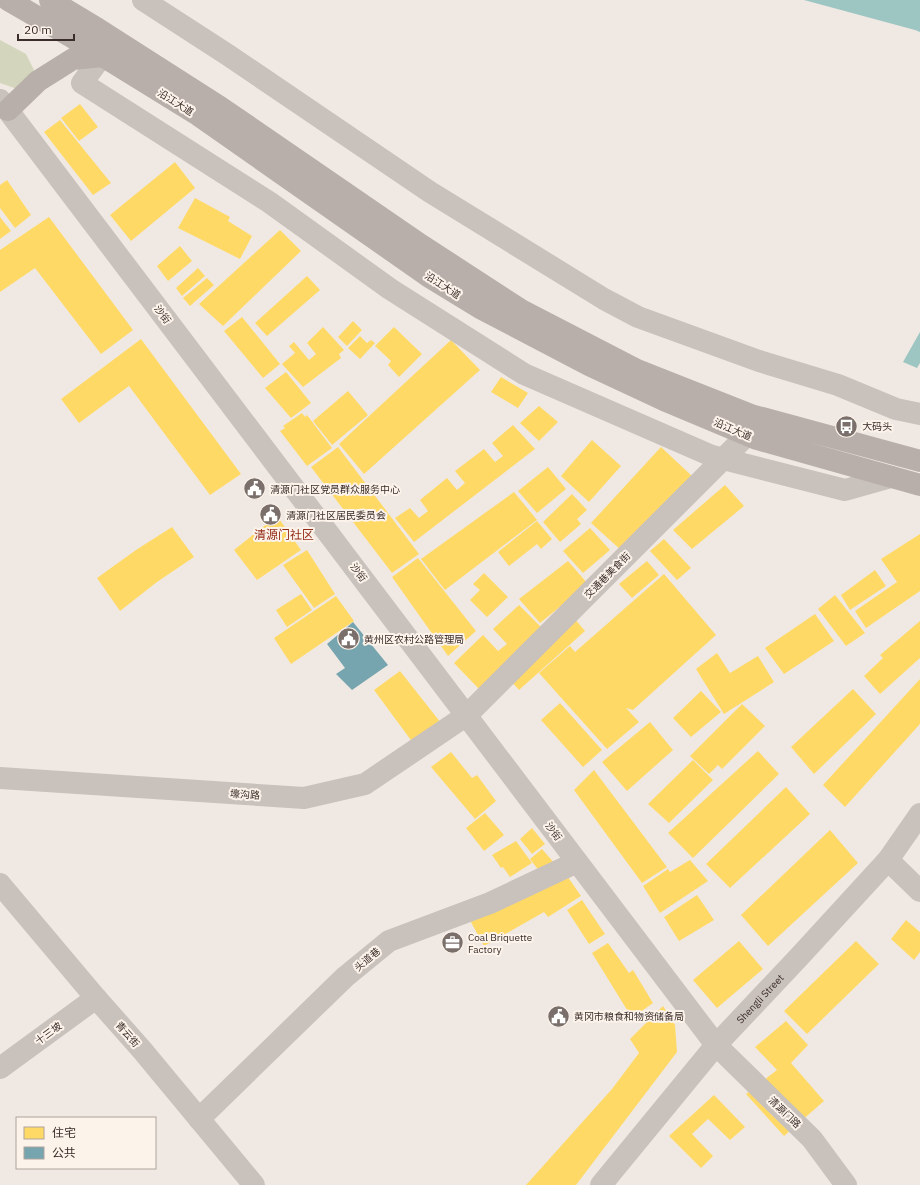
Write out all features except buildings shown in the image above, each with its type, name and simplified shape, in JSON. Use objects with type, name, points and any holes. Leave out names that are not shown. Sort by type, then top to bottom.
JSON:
[{"type":"main road","name":"沿江大道","points":[[8,0],[198,115],[428,276],[482,309],[589,366],[664,400],[757,439],[920,485]]},
{"type":"main road","name":"沿江大道","points":[[50,0],[220,107],[422,245],[521,310],[637,370],[751,415],[920,461]]},
{"type":"main road","points":[[4,105],[73,59],[102,56]]},
{"type":"street","points":[[142,0],[228,55],[430,192],[604,299],[638,317],[759,361],[838,385],[896,409],[920,414]]},
{"type":"street","points":[[102,56],[82,83],[269,202],[390,289],[524,374],[712,456],[845,490],[891,477]]},
{"type":"street","name":"沙街","points":[[4,105],[716,1045]]},
{"type":"street","name":"交通巷美食街","points":[[467,715],[747,435]]},
{"type":"street","name":"壕沟路","points":[[0,778],[304,798],[365,784],[467,715]]},
{"type":"street","name":"Shengli Street","points":[[601,1185],[716,1045],[888,860],[920,814]]},
{"type":"street","points":[[888,860],[920,891]]},
{"type":"street","name":"头道巷","points":[[199,1119],[345,977],[389,941],[490,903],[577,862]]},
{"type":"street","name":"青云街","points":[[0,884],[142,1050],[254,1185]]},
{"type":"street","name":"十三坡","points":[[0,1068],[96,998]]},
{"type":"street","name":"清源门路","points":[[716,1045],[812,1139],[846,1185]]},
{"type":"green space","points":[[0,40],[26,54],[34,70],[20,90],[0,83]]},
{"type":"water","points":[[804,0],[920,0],[920,32],[915,30]]},
{"type":"water","points":[[920,332],[920,363],[917,368],[903,362]]},
{"type":"place","name":"大码头","points":[[846,426]]},
{"type":"place","name":"清源门社区党员群众服务中心","points":[[255,489]]},
{"type":"place","name":"清源门社区居民委员会","points":[[270,515]]},
{"type":"place","name":"黄州区农村公路管理局","points":[[348,639]]},
{"type":"place","name":"Coal Briquette Factory","points":[[453,943]]},
{"type":"place","name":"黄冈市粮食和物资储备局","points":[[558,1016]]},
{"type":"district","name":"清源门社区","points":[[284,535]]}]
